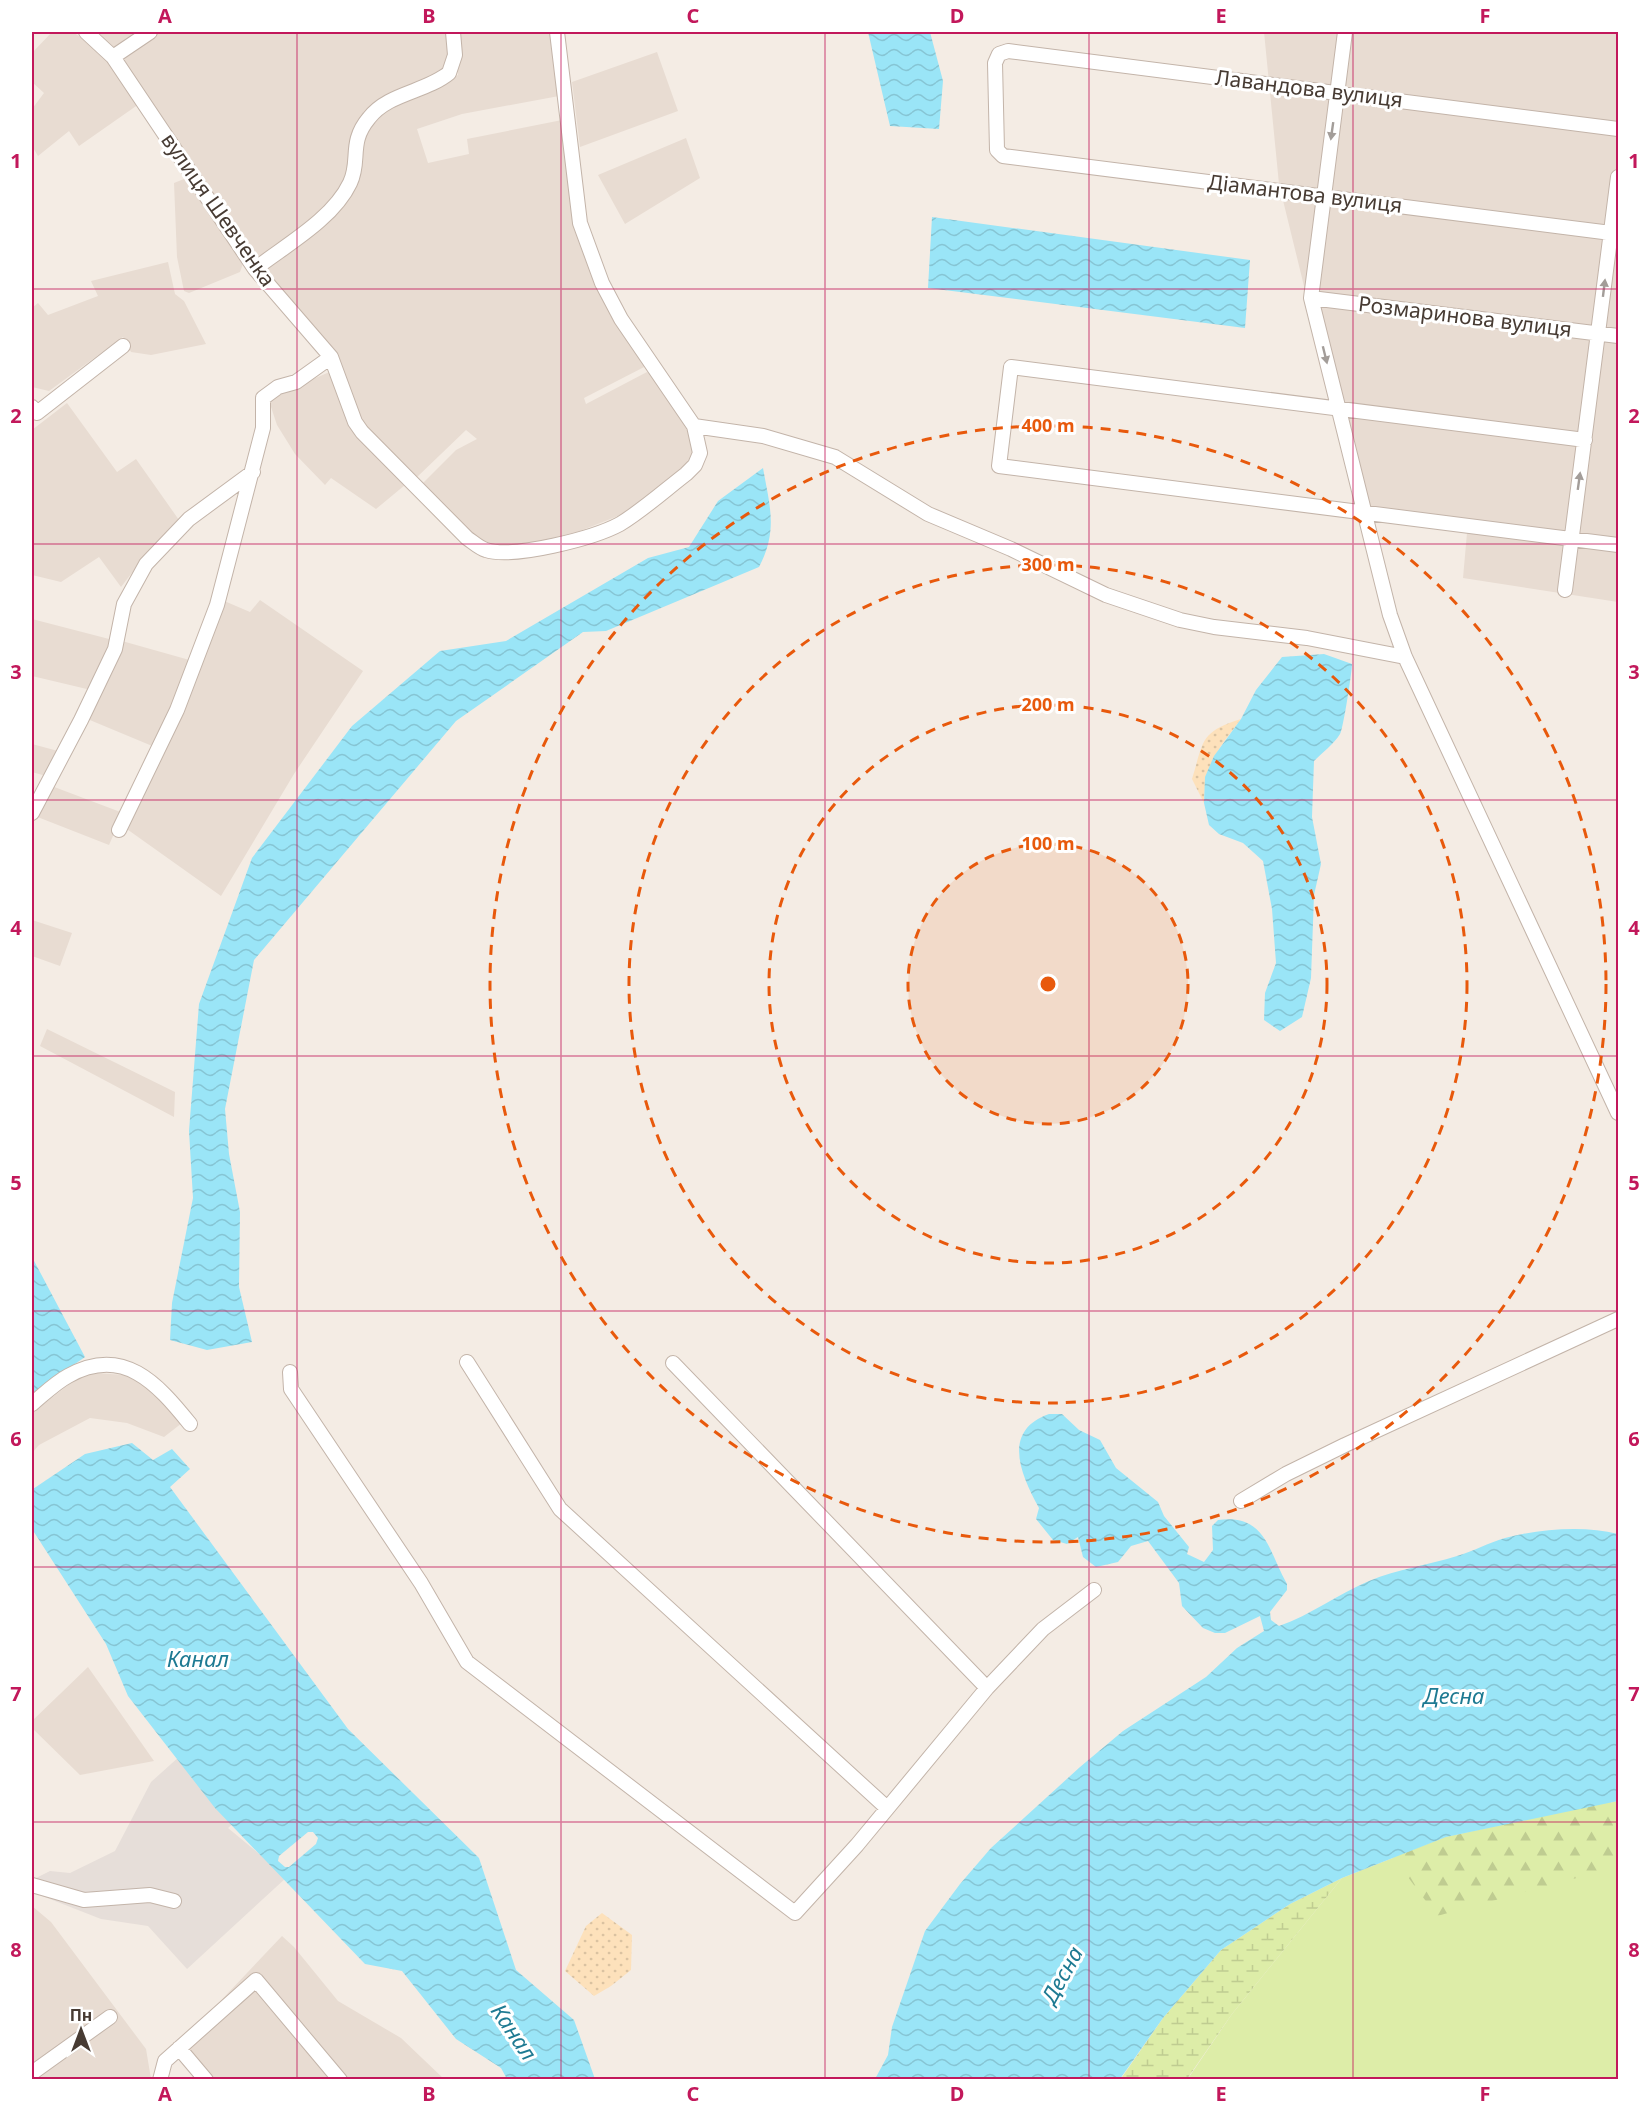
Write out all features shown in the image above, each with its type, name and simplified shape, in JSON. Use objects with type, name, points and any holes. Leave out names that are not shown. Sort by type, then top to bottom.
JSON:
[{"type":"street","name":"вулиця Шевченка","points":[[86,32],[113,57],[255,269],[331,357],[355,422],[362,432],[467,538],[485,550],[522,552],[598,533],[619,524],[695,465],[700,453],[694,426]]},
{"type":"street","points":[[113,57],[150,32]]},
{"type":"street","points":[[255,269],[321,218],[338,200],[352,177],[354,148],[370,116],[384,105],[449,73],[455,55],[453,32]]},
{"type":"street","points":[[557,32],[580,223],[602,283],[621,319],[694,426],[763,436],[835,456],[928,514],[1011,549],[1106,595],[1171,617],[1214,627],[1307,638],[1405,657]]},
{"type":"street","points":[[1345,32],[1311,298],[1390,615],[1405,657],[1618,1113]]},
{"type":"street","name":"Лавандова вулиця","points":[[999,154],[997,150],[995,63],[999,54],[1008,51],[1618,129]]},
{"type":"street","name":"Діамантова вулиця","points":[[999,154],[1611,233]]},
{"type":"street","points":[[1565,590],[1618,177]]},
{"type":"street","name":"Розмаринова вулиця","points":[[1311,298],[1618,336]]},
{"type":"street","points":[[33,412],[123,346]]},
{"type":"street","points":[[119,830],[177,710],[213,615],[253,472],[263,428],[263,398],[278,387],[296,382],[331,357]]},
{"type":"street","points":[[1585,440],[1011,367],[999,466],[1618,545]]},
{"type":"street","points":[[32,813],[115,649],[124,604],[140,573],[162,544],[189,519],[253,472]]},
{"type":"street","points":[[1241,1501],[1286,1474],[1335,1450],[1618,1318]]},
{"type":"street","points":[[467,1362],[560,1509],[887,1808]]},
{"type":"street","points":[[673,1363],[987,1688]]},
{"type":"street","points":[[32,1404],[69,1376],[105,1364],[126,1366],[150,1380],[190,1424]]},
{"type":"street","points":[[290,1372],[291,1389],[421,1583],[467,1662],[795,1913],[887,1808],[987,1688],[1043,1629],[1094,1590]]},
{"type":"street","points":[[32,1885],[84,1900],[150,1895],[174,1901]]},
{"type":"street","points":[[160,2079],[165,2061],[256,1980],[340,2079]]},
{"type":"street","points":[[32,2073],[110,2017]]},
{"type":"street","points":[[179,2048],[206,2079]]},
{"type":"shaded area","points":[[52,32],[73,32],[98,49],[139,104],[79,146],[69,131],[38,156],[32,146],[32,109],[44,93],[32,82],[32,53]]},
{"type":"shaded area","points":[[95,32],[142,32],[116,50]]},
{"type":"shaded area","points":[[158,32],[450,32],[452,39],[444,72],[376,104],[347,182],[333,200],[257,262],[121,58]]},
{"type":"shaded area","points":[[455,32],[553,32],[559,96],[462,114],[417,129],[428,163],[469,154],[467,139],[562,120],[575,215],[648,365],[584,398],[586,404],[647,372],[653,375],[690,428],[693,448],[692,461],[628,512],[580,531],[518,547],[486,544],[465,532],[420,486],[456,450],[477,439],[466,430],[415,479],[365,430],[350,393],[261,267],[331,213],[372,118],[393,105],[458,75]]},
{"type":"shaded area","points":[[1264,32],[1618,32],[1618,602],[1463,578],[1467,533],[1361,519],[1279,184]]},
{"type":"shaded area","points":[[657,52],[678,111],[580,147],[572,82]]},
{"type":"shaded area","points":[[686,138],[700,178],[625,224],[598,175]]},
{"type":"shaded area","points":[[184,179],[244,261],[240,272],[189,293],[184,291],[177,257],[174,183]]},
{"type":"shaded area","points":[[168,262],[175,294],[184,301],[206,344],[151,355],[131,352],[123,337],[49,391],[32,387],[32,308],[38,303],[48,315],[98,296],[91,281]]},
{"type":"shaded area","points":[[332,371],[353,428],[405,485],[376,509],[331,478],[325,485],[295,454],[277,425],[268,398]]},
{"type":"shaded area","points":[[67,403],[117,472],[136,459],[179,520],[151,548],[121,587],[99,557],[61,582],[32,575],[32,430]]},
{"type":"shaded area","points":[[222,600],[250,612],[260,600],[363,671],[294,774],[221,896],[124,827]]},
{"type":"shaded area","points":[[32,619],[113,640],[91,690],[32,676]]},
{"type":"shaded area","points":[[122,641],[193,661],[157,748],[85,718]]},
{"type":"shaded area","points":[[32,744],[58,751],[46,776],[32,772]]},
{"type":"shaded area","points":[[49,785],[123,813],[109,845],[35,816]]},
{"type":"shaded area","points":[[32,920],[72,933],[60,966],[32,956]]},
{"type":"shaded area","points":[[47,1029],[175,1092],[174,1117],[40,1046]]},
{"type":"shaded area","points":[[96,1373],[125,1375],[146,1385],[182,1423],[164,1437],[127,1423],[90,1418],[39,1445],[32,1453],[32,1413],[76,1379]]},
{"type":"shaded area","points":[[88,1667],[154,1761],[80,1775],[32,1728],[32,1721]]},
{"type":"shaded area","points":[[219,1721],[278,1786],[228,1828],[287,1877],[187,1969],[148,1926],[101,1919],[32,1892],[34,1879],[50,1871],[70,1873],[115,1851],[151,1782]]},
{"type":"shaded area","points":[[32,1906],[51,1922],[146,2049],[151,2079],[32,2079]]},
{"type":"shaded area","points":[[282,1936],[294,1947],[338,2001],[401,2038],[444,2079],[202,2079],[175,2049]]},
{"type":"green space","points":[[1611,1801],[1617,1867],[1437,1916],[1393,1857],[1446,1837]]},
{"type":"green space","points":[[1618,1801],[1618,2079],[1187,2080],[1232,2014],[1342,1878],[1446,1837]]},
{"type":"green space","points":[[1342,1878],[1232,2014],[1187,2079],[1120,2080],[1163,2018],[1221,1950],[1290,1904]]},
{"type":"sand","points":[[1241,719],[1214,757],[1207,777],[1204,803],[1192,779],[1202,746],[1211,733],[1218,728]]},
{"type":"sand","points":[[602,1913],[632,1935],[631,1970],[594,1996],[565,1971],[586,1926]]},
{"type":"water","points":[[868,32],[930,32],[943,81],[939,129],[890,126]]},
{"type":"water","points":[[932,217],[1250,260],[1245,328],[928,288]]},
{"type":"water","points":[[763,468],[771,519],[769,542],[759,567],[606,631],[583,632],[456,721],[254,960],[225,1109],[229,1154],[240,1212],[239,1287],[252,1342],[207,1350],[170,1340],[172,1303],[193,1198],[189,1131],[199,1004],[252,858],[352,726],[440,651],[506,641],[648,558],[689,547],[718,501]]},
{"type":"water","points":[[1324,654],[1352,664],[1352,669],[1340,734],[1314,761],[1312,817],[1321,864],[1314,895],[1311,978],[1302,1017],[1280,1031],[1264,1020],[1265,993],[1276,963],[1272,909],[1263,861],[1243,843],[1219,834],[1209,825],[1204,803],[1205,777],[1214,756],[1241,719],[1256,690],[1282,657]]},
{"type":"water","points":[[32,1257],[85,1357],[32,1394]]},
{"type":"water","name":"Десна","points":[[1049,1414],[1062,1414],[1079,1430],[1100,1440],[1116,1468],[1158,1502],[1164,1516],[1189,1547],[1187,1554],[1204,1562],[1213,1550],[1212,1526],[1218,1520],[1247,1523],[1257,1529],[1270,1549],[1287,1584],[1287,1590],[1270,1612],[1271,1620],[1279,1626],[1369,1581],[1457,1556],[1505,1538],[1562,1529],[1605,1531],[1618,1534],[1618,1801],[1446,1837],[1342,1878],[1290,1904],[1221,1950],[1163,2018],[1120,2079],[875,2079],[888,2055],[892,2027],[925,1931],[960,1884],[991,1848],[1123,1731],[1206,1677],[1237,1648],[1264,1631],[1260,1616],[1225,1633],[1215,1633],[1203,1628],[1182,1606],[1179,1583],[1148,1541],[1131,1546],[1118,1562],[1096,1567],[1083,1557],[1078,1537],[1067,1544],[1053,1540],[1036,1519],[1039,1508],[1026,1482],[1019,1455],[1020,1443],[1025,1431],[1034,1422]]},
{"type":"water","name":"Канал","points":[[132,1443],[153,1460],[172,1449],[190,1469],[170,1487],[348,1729],[479,1858],[516,1970],[574,2020],[595,2079],[507,2079],[501,2068],[456,2039],[402,1971],[365,1964],[215,1808],[128,1696],[106,1644],[32,1529],[32,1494],[33,1489],[85,1454]]},
{"type":"pier","points":[[308,1832],[313,1832],[318,1838],[316,1844],[289,1867],[285,1867],[278,1861],[279,1856]]}]
